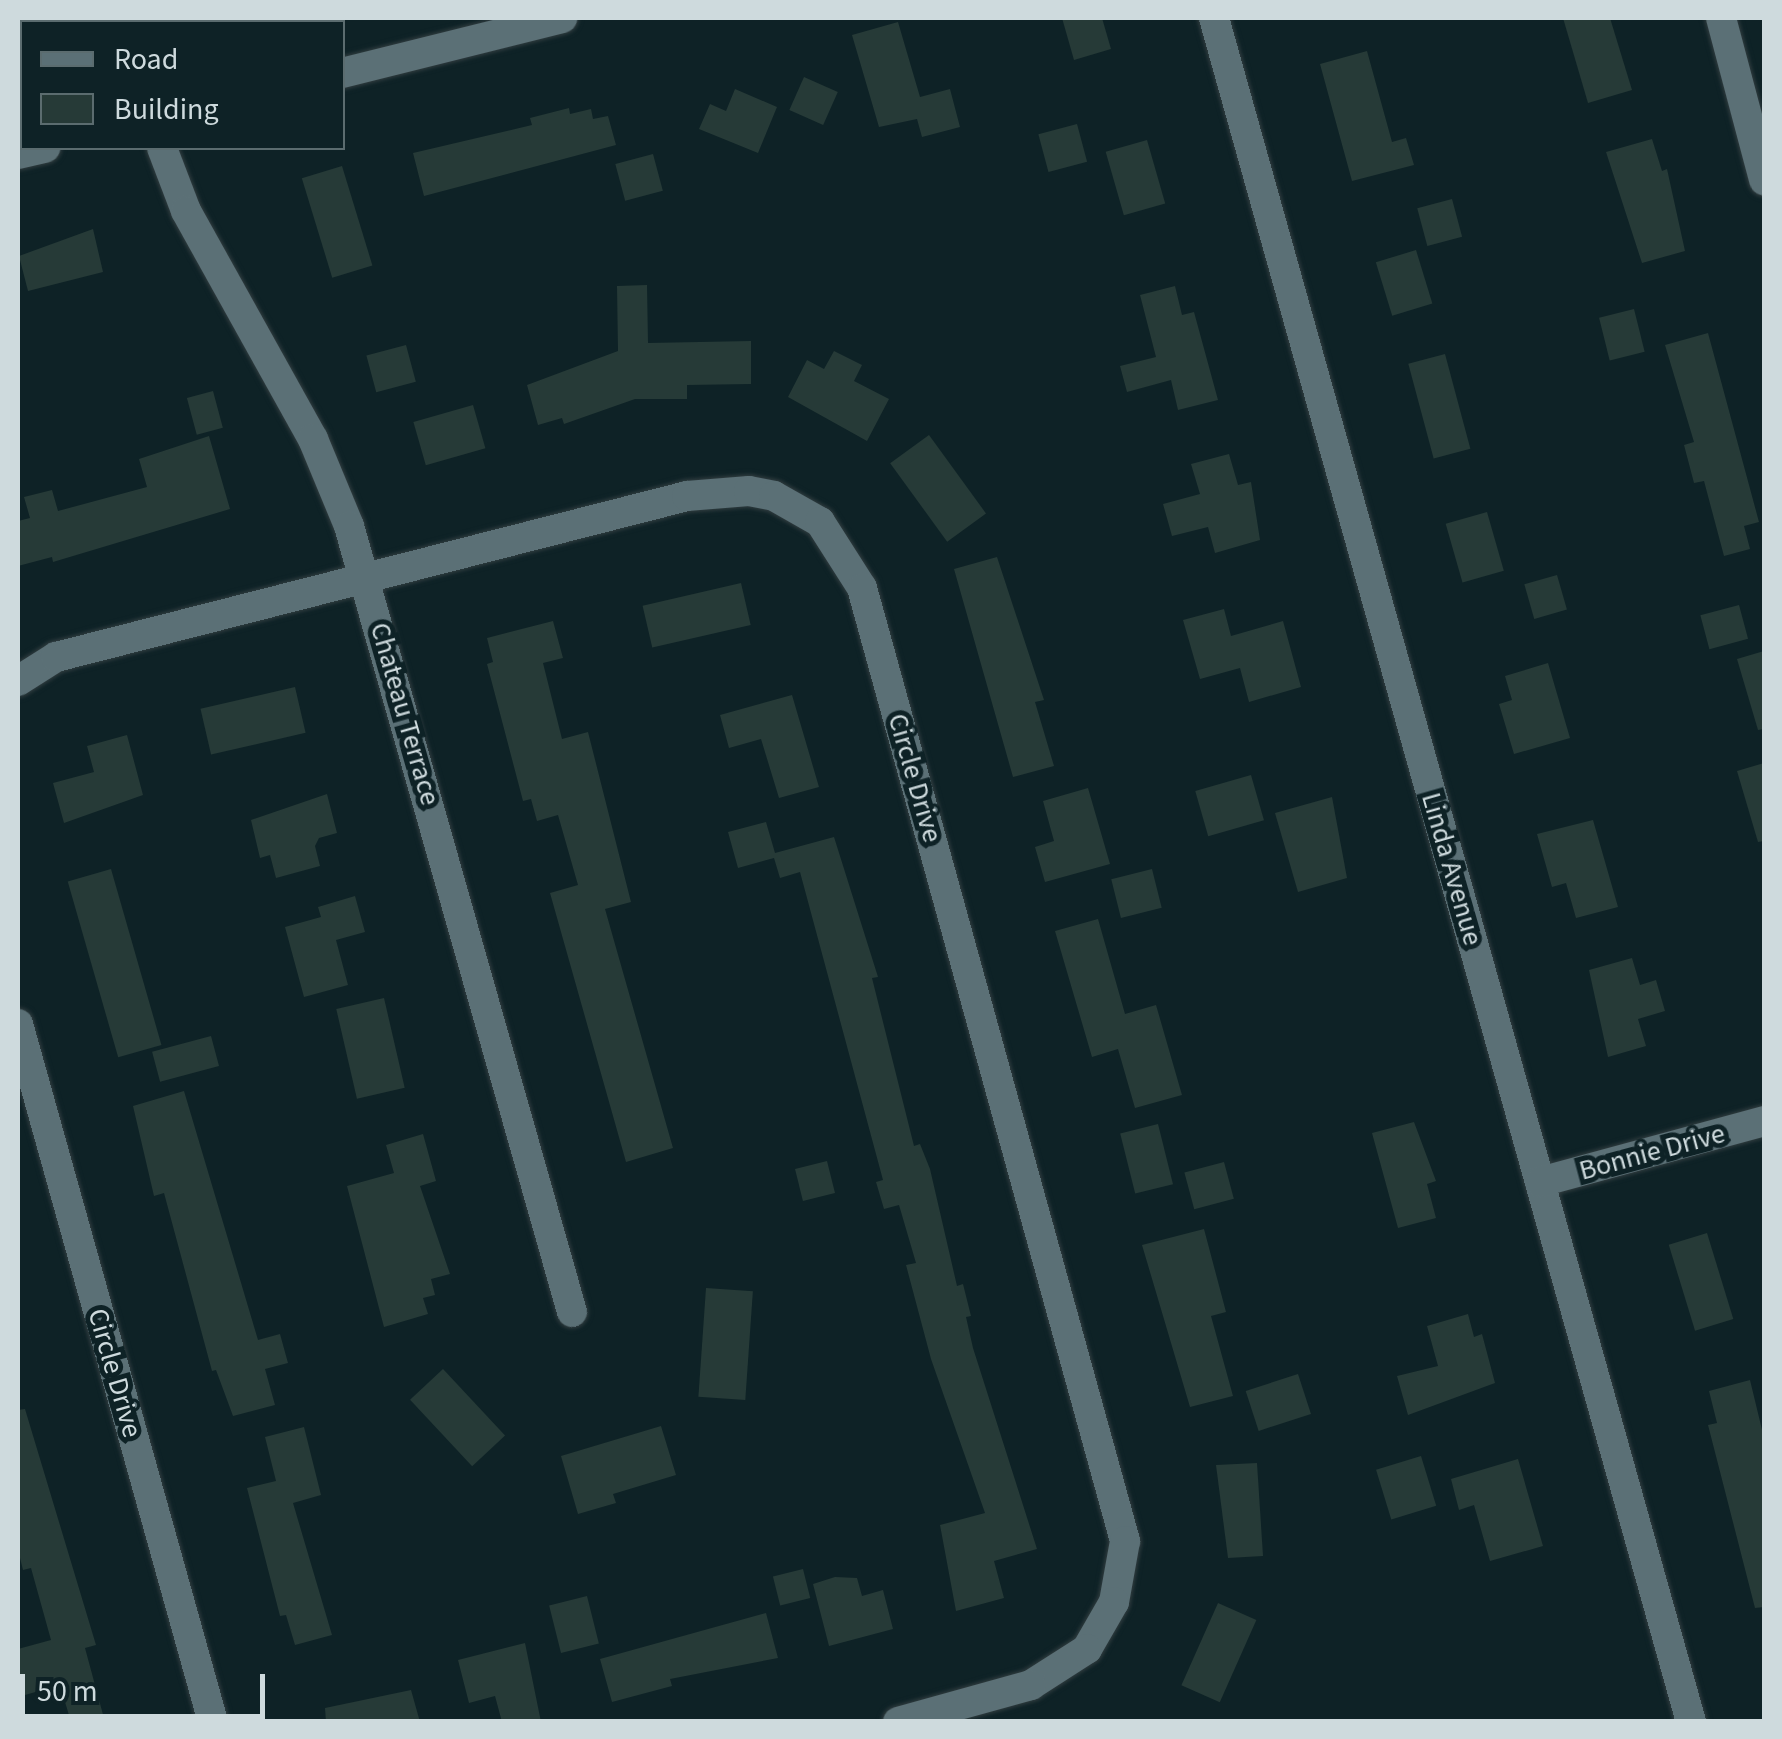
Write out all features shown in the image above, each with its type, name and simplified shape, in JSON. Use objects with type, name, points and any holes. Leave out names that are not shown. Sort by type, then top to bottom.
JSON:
[{"type":"street","points":[[345,72],[562,18]]},
{"type":"street","name":"Linda Avenue","points":[[1214,18],[1691,1722]]},
{"type":"street","points":[[1721,18],[1764,180]]},
{"type":"street","name":"Chateau Terrace","points":[[163,150],[186,211],[319,452],[366,575],[572,1312]]},
{"type":"street","name":"Circle Drive","points":[[18,681],[56,657],[687,496],[750,490],[774,496],[820,522],[862,588],[1125,1540],[1114,1602],[1087,1649],[1031,1685],[898,1722]]},
{"type":"street","name":"Circle Drive","points":[[18,1024],[213,1722]]},
{"type":"street","name":"Bonnie Drive","points":[[1540,1182],[1764,1121]]},
{"type":"building","points":[[1062,18],[1102,18],[1111,49],[1074,60]]},
{"type":"building","points":[[1563,18],[1610,18],[1632,90],[1588,103]]},
{"type":"building","points":[[898,22],[920,97],[950,89],[960,127],[922,137],[917,119],[879,127],[852,35]]},
{"type":"building","points":[[1367,51],[1392,142],[1406,138],[1414,165],[1352,181],[1320,64]]},
{"type":"building","points":[[804,77],[838,92],[823,125],[789,110]]},
{"type":"building","points":[[735,89],[777,107],[758,153],[699,129],[710,104],[726,111]]},
{"type":"building","points":[[569,108],[570,114],[591,109],[593,119],[608,116],[616,145],[424,196],[413,153],[532,125],[530,118]]},
{"type":"building","points":[[1077,124],[1087,162],[1048,172],[1038,134]]},
{"type":"building","points":[[1652,139],[1662,171],[1667,169],[1685,251],[1642,263],[1606,152]]},
{"type":"building","points":[[1147,140],[1165,203],[1124,215],[1106,152]]},
{"type":"building","points":[[653,154],[663,191],[625,201],[615,164]]},
{"type":"building","points":[[342,166],[372,265],[332,278],[302,178]]},
{"type":"building","points":[[1452,199],[1462,237],[1427,246],[1417,208]]},
{"type":"building","points":[[93,229],[103,272],[28,291],[19,256]]},
{"type":"building","points":[[1416,250],[1432,304],[1392,316],[1376,262]]},
{"type":"building","points":[[647,285],[648,343],[751,341],[751,384],[687,385],[687,399],[635,399],[564,424],[562,418],[538,425],[527,385],[618,351],[617,286]]},
{"type":"building","points":[[1175,286],[1182,315],[1194,312],[1218,400],[1178,410],[1171,380],[1127,392],[1120,366],[1156,357],[1140,295]]},
{"type":"building","points":[[1634,309],[1645,352],[1610,360],[1599,318]]},
{"type":"building","points":[[1708,333],[1759,522],[1744,526],[1750,549],[1724,556],[1704,481],[1694,483],[1684,445],[1694,442],[1665,345]]},
{"type":"building","points":[[406,345],[416,382],[376,392],[366,356]]},
{"type":"building","points":[[834,351],[862,365],[854,381],[889,399],[867,441],[788,397],[807,360],[824,369]]},
{"type":"building","points":[[1445,354],[1470,449],[1434,458],[1408,364]]},
{"type":"building","points":[[213,391],[223,428],[197,435],[187,398]]},
{"type":"building","points":[[473,405],[485,448],[426,465],[413,422]]},
{"type":"building","points":[[929,435],[986,513],[947,542],[890,463]]},
{"type":"building","points":[[209,436],[230,509],[53,562],[52,557],[18,566],[18,521],[30,518],[24,497],[52,490],[58,511],[147,487],[139,459]]},
{"type":"building","points":[[1229,454],[1238,485],[1251,482],[1260,540],[1215,553],[1208,527],[1172,536],[1163,504],[1200,494],[1191,464]]},
{"type":"building","points":[[1487,512],[1504,571],[1462,582],[1446,524]]},
{"type":"building","points":[[997,557],[1044,700],[1035,702],[1054,766],[1013,777],[954,569]]},
{"type":"building","points":[[1557,575],[1567,610],[1534,619],[1524,584]]},
{"type":"building","points":[[741,583],[751,625],[652,648],[643,606]]},
{"type":"building","points":[[1739,605],[1748,639],[1709,649],[1700,615]]},
{"type":"building","points":[[1224,609],[1231,636],[1283,621],[1301,687],[1249,702],[1240,668],[1200,679],[1183,620]]},
{"type":"building","points":[[553,621],[563,658],[543,663],[562,739],[588,732],[631,902],[605,909],[673,1148],[626,1162],[550,893],[578,885],[558,815],[537,821],[531,799],[523,801],[487,664],[493,662],[487,638]]},
{"type":"building","points":[[1764,651],[1764,729],[1758,730],[1737,659]]},
{"type":"building","points":[[1548,663],[1570,738],[1514,754],[1499,704],[1512,700],[1505,676]]},
{"type":"building","points":[[295,687],[306,733],[211,755],[200,709]]},
{"type":"building","points":[[792,695],[819,787],[779,798],[761,739],[729,748],[720,715]]},
{"type":"building","points":[[127,735],[143,795],[64,823],[53,783],[94,772],[87,746]]},
{"type":"building","points":[[1764,763],[1764,841],[1758,842],[1737,771]]},
{"type":"building","points":[[1251,775],[1264,820],[1208,836],[1195,791]]},
{"type":"building","points":[[1088,788],[1110,864],[1045,882],[1035,847],[1054,841],[1043,801]]},
{"type":"building","points":[[327,794],[337,833],[319,838],[315,846],[320,866],[276,878],[270,855],[260,858],[251,820]]},
{"type":"building","points":[[1332,797],[1347,878],[1298,892],[1275,813]]},
{"type":"building","points":[[1593,820],[1618,907],[1576,918],[1566,883],[1552,887],[1537,834]]},
{"type":"building","points":[[766,822],[775,853],[834,837],[878,977],[872,978],[914,1146],[920,1144],[930,1169],[957,1286],[963,1284],[971,1316],[966,1317],[973,1348],[1037,1549],[994,1561],[1004,1598],[956,1611],[940,1525],[985,1513],[931,1359],[906,1265],[916,1263],[899,1205],[884,1209],[876,1182],[883,1180],[800,872],[780,878],[774,858],[738,868],[728,832]]},
{"type":"building","points":[[111,869],[161,1045],[118,1057],[68,881]]},
{"type":"building","points":[[1152,869],[1162,908],[1121,918],[1111,879]]},
{"type":"building","points":[[355,896],[365,932],[336,940],[348,985],[304,997],[285,927],[321,917],[318,907]]},
{"type":"building","points":[[1098,919],[1125,1014],[1156,1005],[1182,1095],[1135,1108],[1118,1049],[1092,1057],[1055,931]]},
{"type":"building","points":[[1632,958],[1640,985],[1656,980],[1665,1011],[1638,1019],[1646,1046],[1608,1057],[1589,970]]},
{"type":"building","points":[[384,998],[405,1088],[357,1099],[336,1009]]},
{"type":"building","points":[[211,1036],[219,1066],[160,1082],[152,1052]]},
{"type":"building","points":[[184,1091],[258,1340],[280,1334],[288,1363],[265,1369],[275,1405],[233,1416],[216,1370],[212,1371],[164,1193],[154,1196],[133,1106]]},
{"type":"building","points":[[1414,1122],[1436,1181],[1427,1184],[1436,1218],[1398,1228],[1372,1133]]},
{"type":"building","points":[[1158,1124],[1173,1184],[1135,1194],[1120,1133]]},
{"type":"building","points":[[423,1134],[436,1181],[420,1186],[450,1274],[431,1279],[435,1295],[423,1298],[428,1314],[384,1327],[347,1186],[394,1173],[386,1145]]},
{"type":"building","points":[[827,1161],[835,1193],[803,1201],[795,1169]]},
{"type":"building","points":[[1224,1162],[1234,1199],[1194,1209],[1184,1173]]},
{"type":"building","points":[[1204,1229],[1226,1312],[1211,1316],[1233,1396],[1190,1407],[1142,1245]]},
{"type":"building","points":[[1707,1233],[1733,1319],[1695,1331],[1669,1245]]},
{"type":"building","points":[[706,1288],[753,1291],[745,1400],[698,1397]]},
{"type":"building","points":[[1468,1314],[1474,1337],[1482,1334],[1495,1383],[1408,1415],[1397,1376],[1438,1366],[1427,1326]]},
{"type":"building","points":[[443,1369],[505,1436],[472,1466],[410,1400]]},
{"type":"building","points":[[1298,1374],[1311,1414],[1259,1431],[1246,1391]]},
{"type":"building","points":[[1750,1380],[1764,1438],[1764,1607],[1755,1608],[1708,1425],[1717,1423],[1709,1391]]},
{"type":"building","points":[[25,1409],[96,1645],[85,1648],[105,1722],[71,1722],[60,1685],[18,1697],[18,1649],[51,1640],[31,1568],[23,1570],[18,1550],[18,1410]]},
{"type":"building","points":[[661,1426],[676,1475],[613,1494],[616,1503],[578,1514],[561,1456]]},
{"type":"building","points":[[304,1427],[321,1495],[293,1503],[332,1635],[295,1645],[286,1615],[280,1616],[247,1488],[276,1481],[265,1437]]},
{"type":"building","points":[[1421,1456],[1436,1506],[1391,1519],[1376,1470]]},
{"type":"building","points":[[1518,1459],[1543,1546],[1490,1561],[1474,1505],[1459,1510],[1451,1479]]},
{"type":"building","points":[[1257,1463],[1263,1556],[1228,1558],[1216,1465]]},
{"type":"building","points":[[803,1569],[810,1598],[780,1606],[773,1576]]},
{"type":"building","points":[[835,1577],[857,1578],[862,1596],[883,1590],[893,1629],[829,1646],[813,1584]]},
{"type":"building","points":[[587,1596],[599,1644],[561,1653],[549,1605]]},
{"type":"building","points":[[1218,1603],[1256,1620],[1220,1702],[1181,1685]]},
{"type":"building","points":[[766,1613],[778,1658],[670,1679],[672,1686],[612,1702],[600,1659]]},
{"type":"building","points":[[525,1643],[541,1722],[502,1722],[495,1696],[469,1703],[458,1660]]},
{"type":"building","points":[[411,1690],[420,1722],[326,1722],[325,1708]]}]
